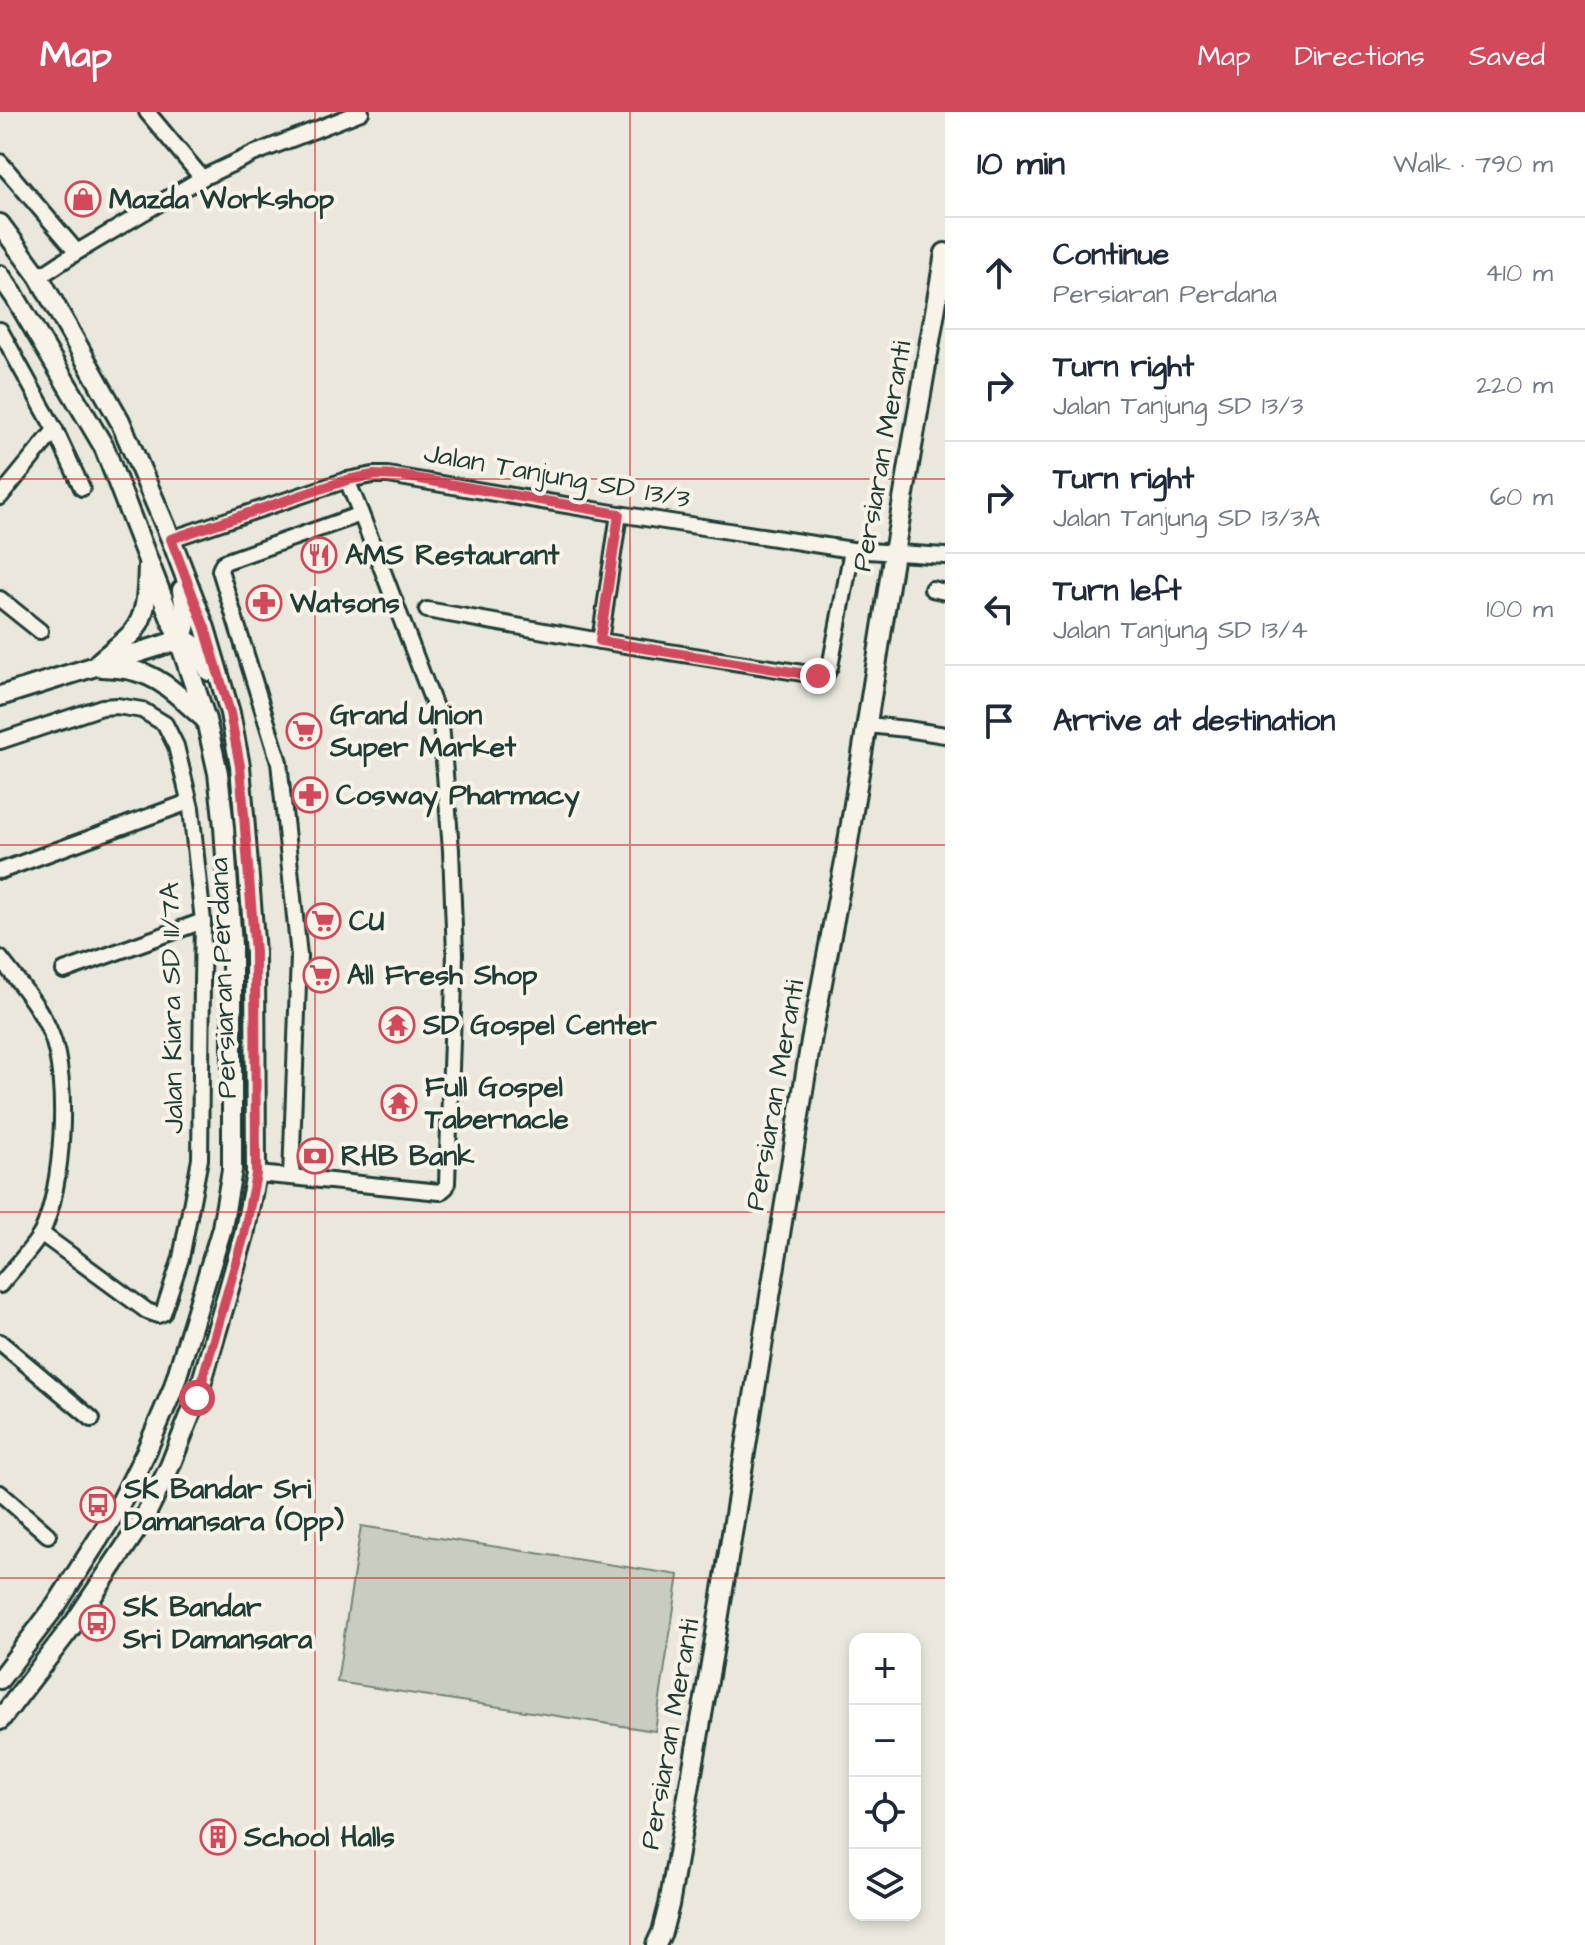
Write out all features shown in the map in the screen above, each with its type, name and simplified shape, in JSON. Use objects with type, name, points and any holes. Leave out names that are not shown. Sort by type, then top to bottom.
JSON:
[{"type":"main road","name":"Persiaran Perdana","points":[[0,224],[39,277],[116,413],[205,628],[230,713],[240,766],[255,953],[256,1174],[244,1235],[197,1398],[170,1466],[143,1520],[75,1622],[0,1720]]},
{"type":"main road","name":"Persiaran Meranti","points":[[656,1945],[669,1905],[713,1652],[811,1041],[845,861],[945,253]]},
{"type":"main road","name":"Persiaran Perdana","points":[[0,275],[104,447],[179,640],[206,720],[218,773],[232,946],[232,1170],[222,1228],[173,1389],[118,1508],[57,1604],[0,1679]]},
{"type":"main road","points":[[174,548],[186,621],[179,640]]},
{"type":"main road","points":[[94,666],[133,632],[143,615],[148,559]]},
{"type":"main road","points":[[0,696],[179,640],[190,642],[200,653],[230,713]]},
{"type":"main road","points":[[94,666],[133,670],[153,677],[171,688],[206,720]]},
{"type":"street","points":[[147,112],[202,178]]},
{"type":"street","points":[[39,277],[202,178],[253,154],[361,112]]},
{"type":"street","points":[[0,162],[77,252]]},
{"type":"street","points":[[0,330],[55,430],[82,488]]},
{"type":"street","points":[[0,497],[55,430]]},
{"type":"street","name":"Jalan Tanjung SD 13/3","points":[[174,548],[347,480],[373,475],[403,476],[852,550],[945,556]]},
{"type":"street","points":[[256,1174],[436,1193],[444,1190],[447,1183],[455,954],[441,723],[347,480]]},
{"type":"street","points":[[291,1177],[299,956],[279,762],[220,570],[227,561],[361,514]]},
{"type":"street","points":[[600,641],[619,514]]},
{"type":"street","points":[[427,610],[822,676],[830,667],[852,550]]},
{"type":"street","points":[[0,599],[40,631]]},
{"type":"street","name":"Jalan Kiara SD 11/7A","points":[[0,741],[102,707],[142,710],[165,724],[176,746],[189,802],[203,921],[200,1159],[181,1258],[163,1313],[158,1315],[147,1311],[42,1234]]},
{"type":"street","points":[[868,725],[945,735]]},
{"type":"street","points":[[0,871],[189,802]]},
{"type":"street","points":[[64,971],[203,921]]},
{"type":"street","points":[[0,958],[44,1018],[53,1037],[63,1101],[57,1187],[42,1234],[0,1285]]},
{"type":"street","points":[[0,1342],[92,1419]]},
{"type":"street","points":[[0,1493],[48,1535]]},
{"type":"shaded area","points":[[361,1526],[679,1575],[655,1731],[337,1682]]},
{"type":"place","name":"Mazda Workshop","points":[[83,199]]},
{"type":"place","name":"AMS Restaurant","points":[[319,555]]},
{"type":"place","name":"Watsons","points":[[264,603]]},
{"type":"place","name":"Grand Union Super Market","points":[[304,731]]},
{"type":"place","name":"Cosway Pharmacy","points":[[310,795]]},
{"type":"place","name":"CU","points":[[323,921]]},
{"type":"place","name":"All Fresh Shop","points":[[321,975]]},
{"type":"place","name":"SD Gospel Center","points":[[397,1025]]},
{"type":"place","name":"Full Gospel Tabernacle","points":[[399,1103]]},
{"type":"place","name":"RHB Bank","points":[[315,1156]]},
{"type":"place","name":"SK Bandar Sri Damansara (Opp)","points":[[98,1505]]},
{"type":"place","name":"SK Bandar Sri Damansara","points":[[97,1623]]},
{"type":"place","name":"School Halls","points":[[218,1837]]},
{"type":"route","points":[[197,1398],[244,1235],[256,1174],[255,953],[240,766],[230,713],[205,628],[171,539],[347,480],[373,475],[403,476],[619,514],[600,641],[818,676]]}]
